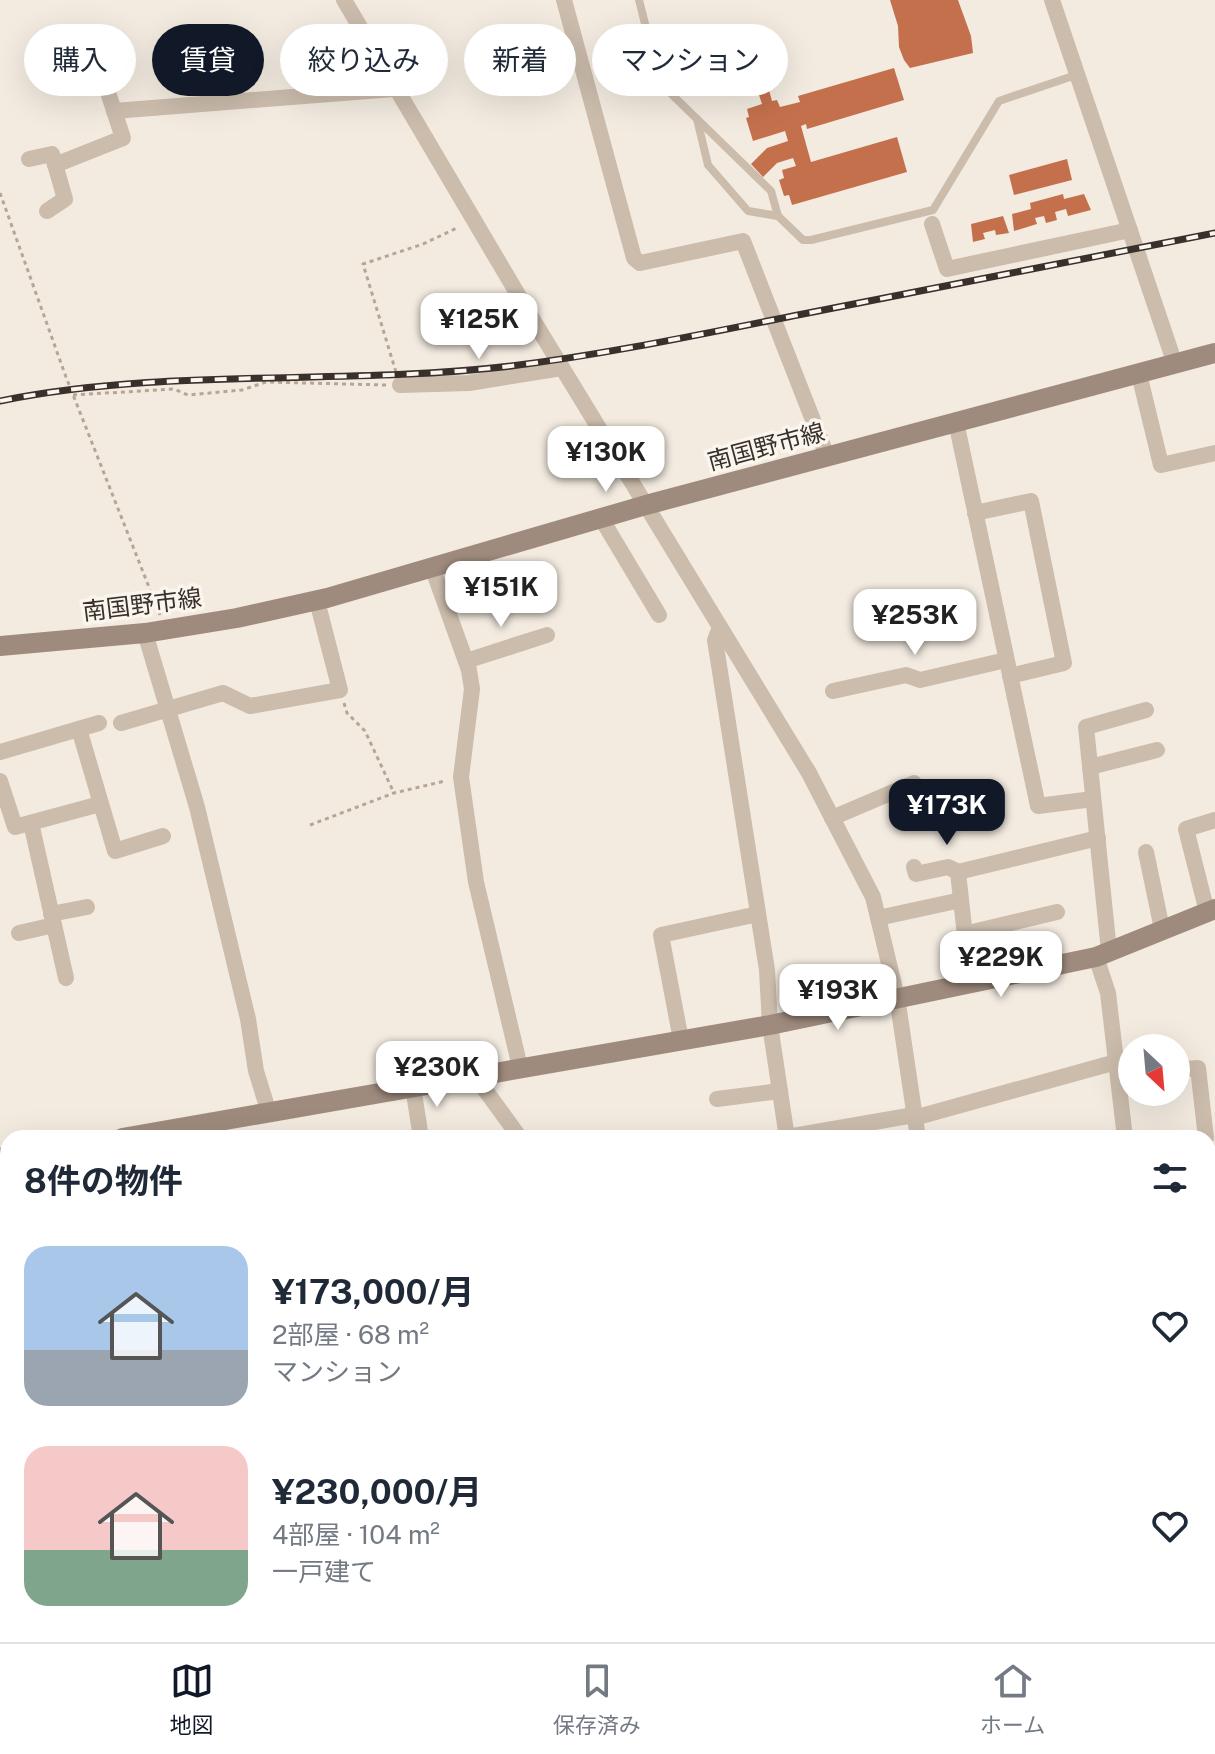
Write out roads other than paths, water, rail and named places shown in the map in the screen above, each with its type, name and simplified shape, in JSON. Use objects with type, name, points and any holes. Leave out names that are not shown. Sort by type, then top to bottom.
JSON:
[{"type":"main road","name":"南国野市線","points":[[0,646],[145,633],[317,601],[646,505],[1215,353]]},
{"type":"main road","points":[[169,1130],[770,1025],[1103,954],[1211,910]]},
{"type":"street","points":[[344,0],[357,24]]},
{"type":"street","points":[[564,0],[634,258],[640,263],[743,241],[827,456]]},
{"type":"street","points":[[1052,0],[1175,364]]},
{"type":"street","points":[[55,165],[123,138],[109,96]]},
{"type":"street","points":[[114,111],[305,96]]},
{"type":"street","points":[[398,96],[809,773],[873,897],[897,997],[917,1130]]},
{"type":"street","points":[[29,159],[52,154],[65,199],[47,211]]},
{"type":"street","points":[[931,218],[947,269],[1130,230]]},
{"type":"street","points":[[400,385],[469,383],[562,368]]},
{"type":"street","points":[[1139,374],[1161,465],[1215,453]]},
{"type":"street","points":[[956,422],[1038,806],[1093,799]]},
{"type":"street","points":[[833,691],[906,675],[920,680],[1064,663],[1031,501],[975,513]]},
{"type":"street","points":[[601,518],[659,615]]},
{"type":"street","points":[[432,567],[466,661],[472,689],[461,777],[476,882],[520,1067]]},
{"type":"street","points":[[121,723],[223,693],[250,706],[340,690],[317,601]]},
{"type":"street","points":[[720,627],[715,640],[767,970],[770,1025],[786,1130]]},
{"type":"street","points":[[145,633],[214,872],[248,1019],[256,1071],[269,1113]]},
{"type":"street","points":[[466,661],[547,635]]},
{"type":"street","points":[[1118,1049],[1103,954],[1098,838],[1086,727],[1146,710]]},
{"type":"street","points":[[0,752],[99,723]]},
{"type":"street","points":[[79,729],[115,851],[163,836]]},
{"type":"street","points":[[1090,767],[1157,750]]},
{"type":"street","points":[[0,781],[15,827],[100,804]]},
{"type":"street","points":[[832,818],[914,783]]},
{"type":"street","points":[[1211,910],[1186,829],[1215,820]]},
{"type":"street","points":[[31,823],[66,978]]},
{"type":"street","points":[[914,867],[916,874],[948,867],[958,872],[1098,838]]},
{"type":"street","points":[[1146,852],[1162,929]]},
{"type":"street","points":[[958,872],[970,982]]},
{"type":"street","points":[[878,918],[961,900]]},
{"type":"street","points":[[19,933],[87,907]]},
{"type":"street","points":[[964,934],[1057,912]]},
{"type":"street","points":[[681,1040],[661,935],[758,914]]},
{"type":"street","points":[[1190,1069],[1198,1068],[1205,1130]]},
{"type":"street","points":[[871,1130],[914,1116],[1118,1073]]},
{"type":"street","points":[[475,1076],[514,1130]]},
{"type":"street","points":[[413,1087],[420,1130]]},
{"type":"street","points":[[717,1099],[780,1091]]},
{"type":"street","points":[[1124,1106],[1125,1130]]},
{"type":"lane","points":[[639,0],[660,83],[771,191],[778,216],[803,240],[931,218],[999,101],[1077,74]]},
{"type":"lane","points":[[697,119],[708,165],[748,211],[778,216]]},
{"type":"railway","points":[[0,401],[127,384],[447,372],[548,361],[694,336],[1215,233]]}]
